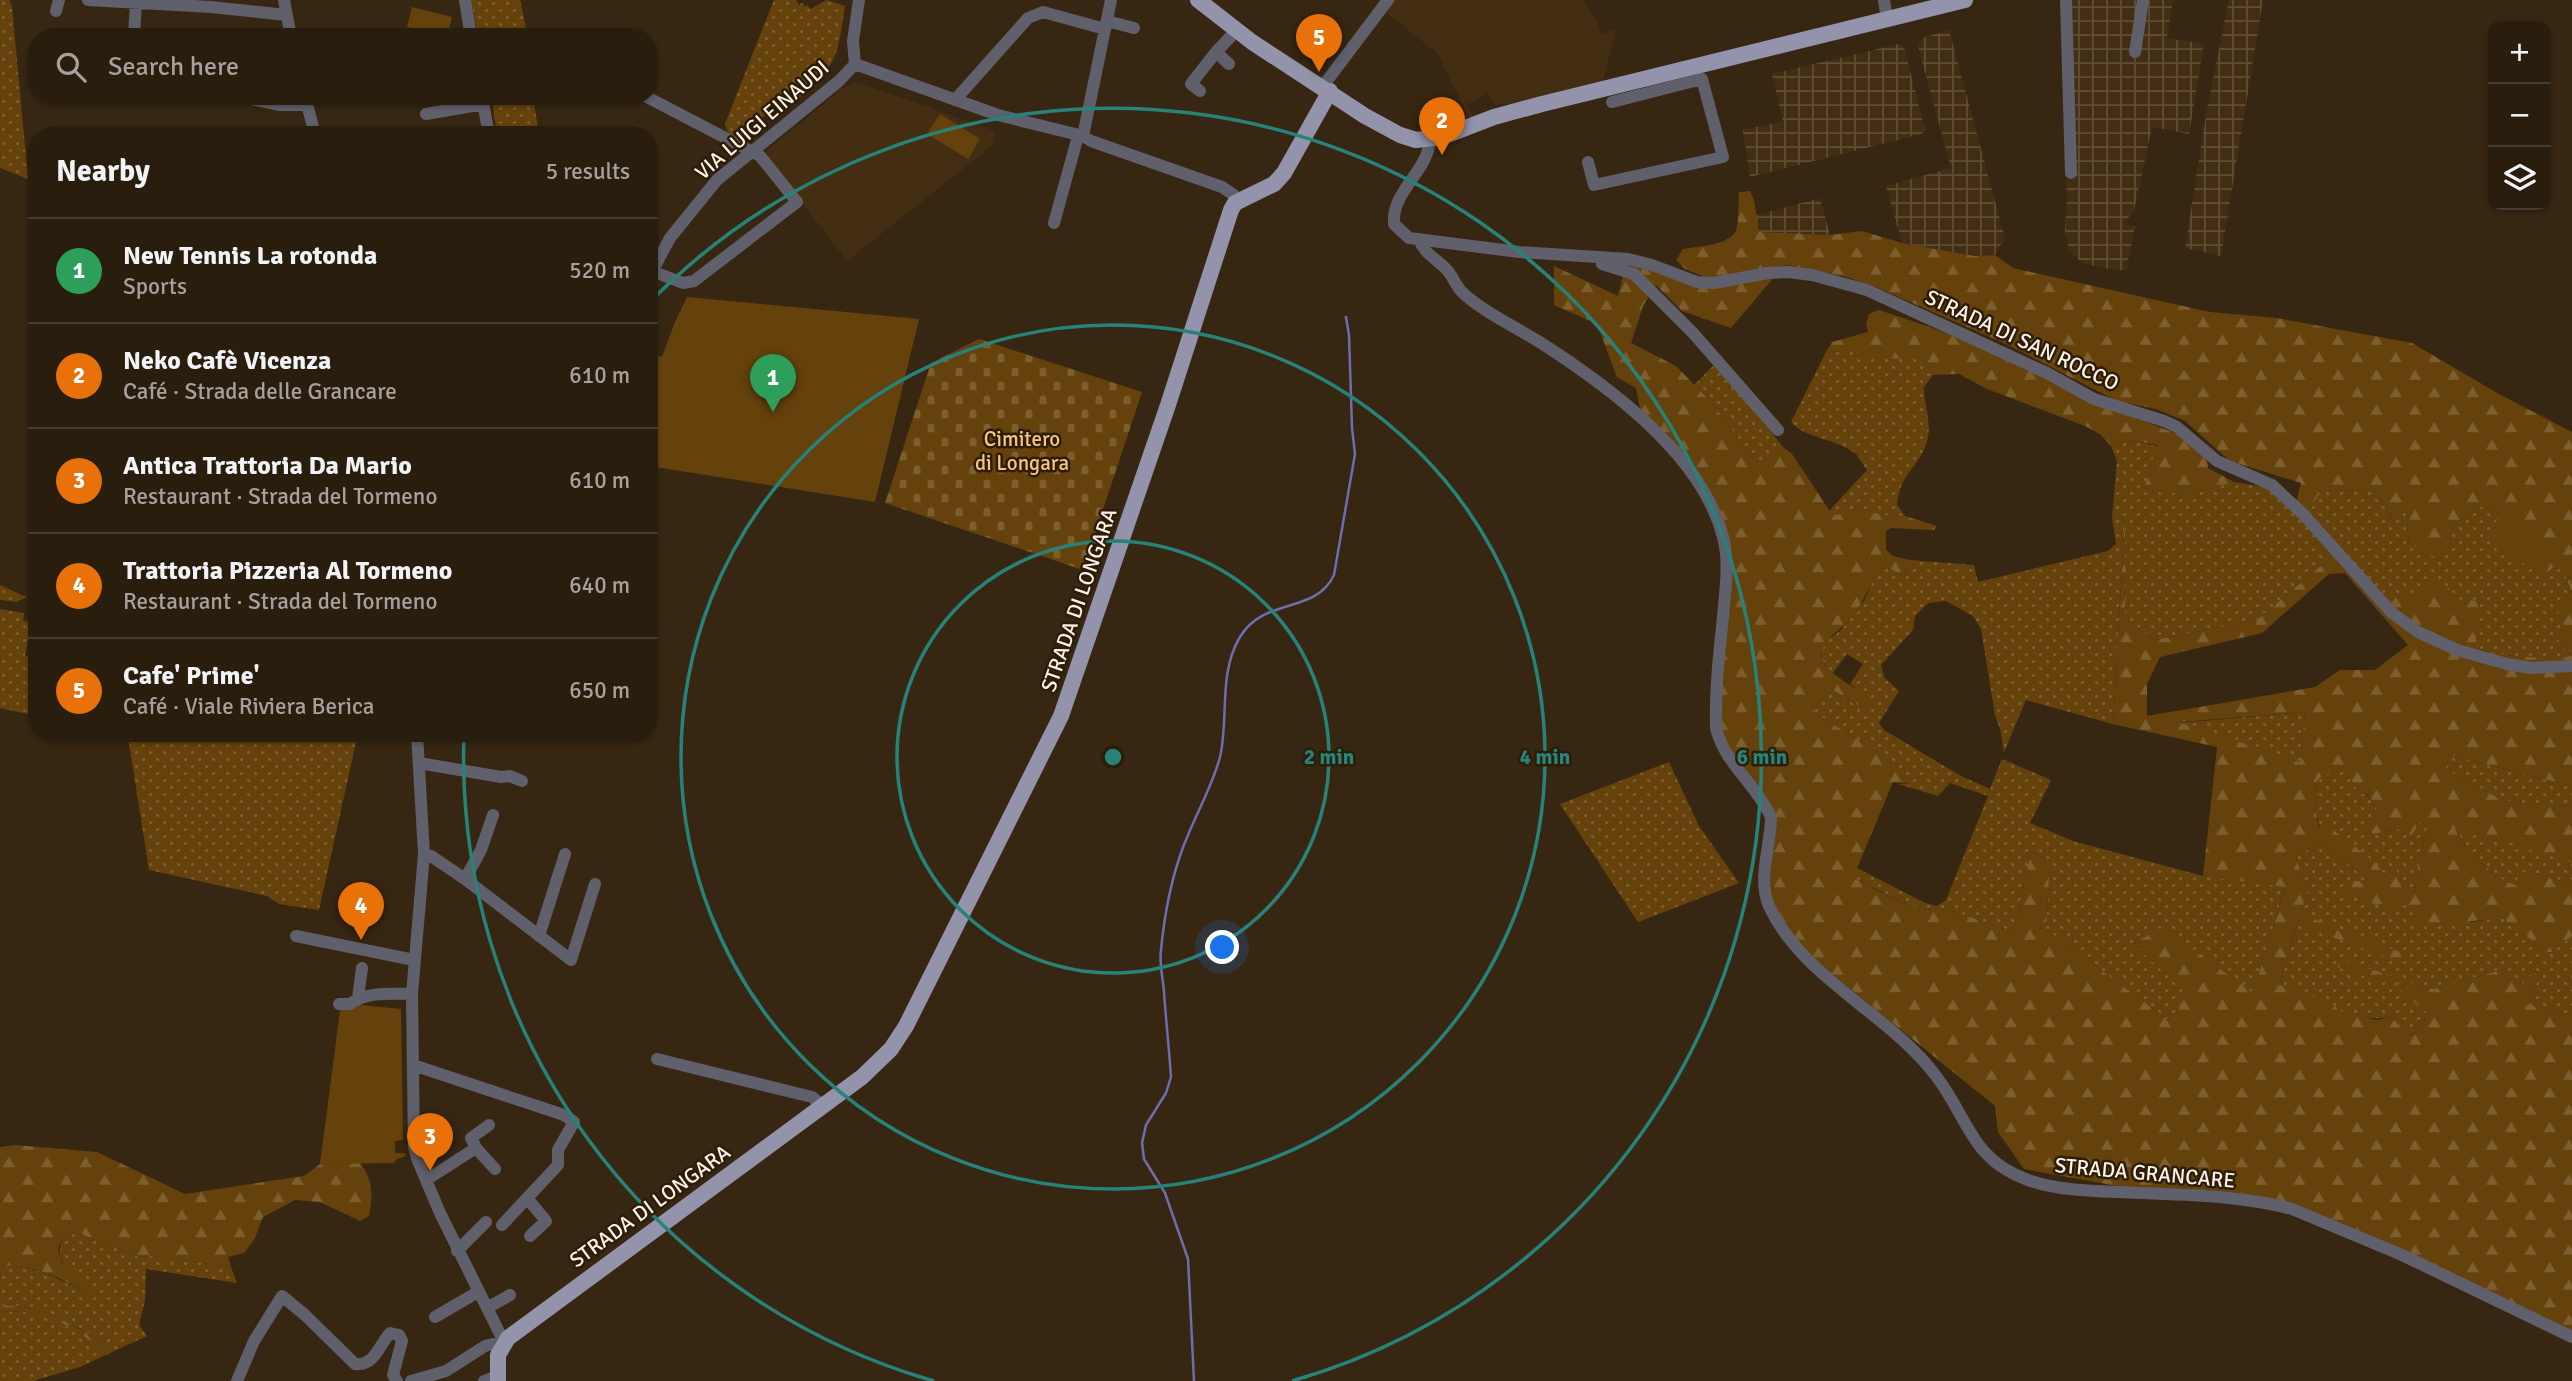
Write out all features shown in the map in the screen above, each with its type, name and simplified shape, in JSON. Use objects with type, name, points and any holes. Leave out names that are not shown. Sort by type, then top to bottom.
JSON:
[{"type":"main road","points":[[1198,0],[1274,57],[1326,88],[1365,116],[1416,140],[1430,140],[1455,134],[1514,111],[1701,72],[1887,19],[1965,0]]},
{"type":"main road","points":[[1235,203],[1273,184],[1284,173],[1326,88]]},
{"type":"main road","name":"STRADA DI LONGARA","points":[[502,1345],[543,1310],[871,1070],[891,1049],[906,1026],[1061,716],[1235,203]]},
{"type":"main road","points":[[493,1379],[502,1345]]},
{"type":"street","points":[[88,0],[211,7],[286,15]]},
{"type":"street","points":[[284,0],[289,28]]},
{"type":"street","points":[[465,0],[470,28]]},
{"type":"street","points":[[859,0],[853,41],[855,64],[998,115],[1081,136],[1222,187],[1234,195],[1235,203]]},
{"type":"street","points":[[1054,222],[1081,136],[1111,0]]},
{"type":"street","points":[[1326,88],[1388,0]]},
{"type":"street","points":[[1884,0],[1887,19]]},
{"type":"street","points":[[2066,0],[2071,173]]},
{"type":"street","points":[[2135,52],[2143,0]]},
{"type":"street","points":[[134,28],[135,2]]},
{"type":"street","points":[[955,100],[1028,18],[1036,14],[1043,12],[1134,29]]},
{"type":"street","points":[[1200,91],[1191,84],[1237,30]]},
{"type":"street","points":[[1216,52],[1229,64]]},
{"type":"street","name":"VIA LUIGI EINAUDI","points":[[658,259],[670,238],[717,180],[839,81],[855,64]]},
{"type":"street","points":[[1588,162],[1594,185],[1723,157],[1701,72],[1612,102]]},
{"type":"street","points":[[658,103],[760,156],[797,202],[694,281],[683,283],[658,275]]},
{"type":"street","points":[[307,105],[313,126]]},
{"type":"street","points":[[426,114],[463,105]]},
{"type":"street","points":[[484,105],[487,126]]},
{"type":"street","points":[[1419,239],[1409,238],[1400,232],[1394,224],[1394,216],[1398,202],[1429,151],[1430,140]]},
{"type":"street","name":"STRADA DI SAN ROCCO","points":[[1419,239],[1519,252],[1628,259],[1697,282],[1714,283],[1788,272],[1812,275],[1867,290],[2047,373],[2094,399],[2177,427],[2217,461],[2272,485],[2304,514],[2386,608],[2418,632],[2457,650],[2507,664],[2531,668],[2572,666]]},
{"type":"street","name":"STRADA GRANCARE","points":[[1419,239],[1426,253],[1448,270],[1461,291],[1578,368],[1632,410],[1667,443],[1700,485],[1718,518],[1724,541],[1727,573],[1716,728],[1728,756],[1766,806],[1771,817],[1765,891],[1770,908],[1785,932],[1807,958],[1936,1074],[1958,1108],[1974,1140],[1990,1160],[2007,1172],[2032,1181],[2080,1190],[2220,1198],[2283,1207],[2350,1231],[2572,1337]]},
{"type":"street","points":[[1578,256],[1634,274],[1693,333],[1777,430]]},
{"type":"street","points":[[411,1381],[446,1371],[485,1346],[502,1345],[487,1308],[457,1251],[414,1147],[412,994],[424,854],[418,742]]},
{"type":"street","points":[[419,763],[501,777],[510,776],[522,781]]},
{"type":"street","points":[[465,879],[481,850],[493,815]]},
{"type":"street","points":[[424,854],[465,879],[570,960],[595,884]]},
{"type":"street","points":[[539,936],[565,854]]},
{"type":"street","points":[[296,936],[414,960]]},
{"type":"street","points":[[358,998],[362,968]]},
{"type":"street","points":[[339,1004],[350,1004],[358,998],[373,995],[412,994]]},
{"type":"street","points":[[657,1059],[812,1097],[823,1106]]},
{"type":"street","points":[[413,1065],[564,1115],[575,1122],[558,1150],[558,1165],[502,1225]]},
{"type":"street","points":[[489,1125],[471,1138],[476,1148],[495,1169]]},
{"type":"street","points":[[426,1180],[476,1148]]},
{"type":"street","points":[[527,1198],[546,1221],[530,1236]]},
{"type":"street","points":[[457,1251],[486,1222]]},
{"type":"street","points":[[435,1317],[478,1292]]},
{"type":"street","points":[[487,1308],[510,1295]]},
{"type":"street","points":[[237,1381],[254,1341],[282,1296],[359,1365],[377,1354],[390,1333],[399,1335],[402,1341],[393,1375],[397,1381]]},
{"type":"shaded area","points":[[1393,0],[1583,0],[1597,21],[1601,34],[1616,29],[1603,82],[1513,105],[1495,105],[1488,93],[1467,105],[1474,119],[1470,120],[1437,53],[1384,11]]},
{"type":"shaded area","points":[[2063,0],[2173,0],[2167,38],[2204,44],[2189,134],[2152,127],[2134,211],[2126,220],[2127,225],[2135,226],[2126,270],[2084,264],[2069,251],[2065,230],[2067,199]]},
{"type":"shaded area","points":[[2229,0],[2263,0],[2221,256],[2185,248],[2207,109]]},
{"type":"shaded area","points":[[1949,30],[2005,238],[1995,255],[1974,256],[1902,243],[1886,186],[1951,168],[1918,46],[1922,38]]},
{"type":"shaded area","points":[[1899,44],[1904,47],[1925,130],[1922,134],[1750,177],[1743,130],[1783,121],[1772,74]]},
{"type":"shaded area","points":[[857,82],[995,131],[993,145],[847,261],[764,153],[844,87]]},
{"type":"shaded area","points":[[1820,198],[1830,235],[1758,232],[1756,215]]},
{"type":"green space","points":[[0,0],[9,0],[12,6],[28,179],[0,168]]},
{"type":"green space","points":[[471,0],[520,0],[526,28],[476,28]]},
{"type":"green space","points":[[774,0],[796,0],[799,5],[808,5],[810,9],[827,0],[845,6],[837,48],[829,67],[799,98],[794,93],[736,138],[728,134],[725,124]]},
{"type":"green space","points":[[412,7],[452,17],[449,28],[407,27]]},
{"type":"green space","points":[[493,105],[534,105],[538,126],[496,126]]},
{"type":"green space","points":[[940,114],[980,139],[968,159],[927,134]]},
{"type":"green space","points":[[1750,191],[1759,232],[1830,235],[1862,231],[1902,243],[1974,256],[1995,255],[2013,268],[2210,312],[2277,318],[2412,343],[2499,394],[2572,432],[2572,593],[2560,562],[2546,573],[2497,552],[2494,531],[2498,511],[2482,506],[2454,524],[2441,561],[2409,543],[2406,509],[2393,520],[2375,491],[2323,490],[2304,514],[2381,602],[2393,591],[2414,602],[2433,582],[2449,587],[2452,599],[2479,601],[2475,648],[2523,657],[2572,656],[2572,786],[2449,755],[2446,768],[2503,802],[2538,808],[2572,806],[2572,862],[2455,829],[2470,855],[2505,881],[2516,885],[2519,873],[2529,871],[2572,884],[2572,936],[2551,952],[2542,952],[2524,933],[2519,934],[2502,917],[2493,915],[2493,919],[2421,926],[2405,901],[2386,911],[2384,903],[2377,905],[2343,892],[2346,881],[2371,881],[2319,842],[2296,857],[2307,891],[2279,985],[2332,1003],[2339,1011],[2376,1020],[2391,1017],[2409,1036],[2423,1029],[2426,1011],[2400,992],[2406,982],[2434,989],[2504,969],[2516,978],[2518,996],[2525,979],[2543,970],[2526,1004],[2572,1015],[2572,1334],[2292,1209],[2167,1195],[2024,1169],[1998,1132],[1995,1106],[1810,956],[1767,908],[1773,827],[1733,759],[1718,722],[1728,580],[1710,501],[1637,413],[1640,408],[1636,388],[1617,377],[1597,324],[1554,305],[1554,266],[1618,296],[1626,264],[1713,288],[1774,277],[1731,328],[1682,311],[1656,285],[1643,306],[1631,343],[1676,366],[1712,403],[1754,460],[1763,462],[1783,447],[1792,454],[1829,510],[1836,515],[1858,508],[1884,515],[1905,516],[1937,526],[1934,530],[1891,528],[1886,531],[1886,550],[1893,556],[1910,560],[1904,576],[1885,566],[1853,616],[1823,647],[1821,656],[1824,663],[1862,695],[1868,702],[1869,712],[1833,690],[1812,707],[1818,715],[1884,756],[1910,781],[1910,784],[1893,782],[1853,878],[1896,900],[1919,908],[1943,908],[2014,932],[2031,851],[2050,861],[2046,929],[2175,1025],[2183,990],[2133,944],[2162,927],[2253,993],[2285,887],[2203,876],[2217,747],[2113,724],[2125,516],[2125,618],[2155,640],[2257,620],[2329,559],[2295,507],[2301,483],[2230,461],[2185,421],[2156,409],[2117,401],[2008,345],[1876,287],[1843,276],[1787,265],[1730,277],[1705,277],[1685,269],[1676,260],[1683,249],[1723,242],[1734,233],[1738,223],[1739,192]],"holes":[[[2345,573],[2408,645],[2375,670],[2340,670],[2315,687],[2147,716],[2147,684],[2160,657],[2262,633],[2329,574]],[[2305,712],[2300,762],[2181,723]],[[2344,769],[2359,793],[2367,794],[2379,812],[2360,826],[2373,834],[2399,829],[2410,838],[2421,820],[2427,828],[2423,841],[2425,856],[2418,864],[2415,894],[2403,890],[2401,877],[2394,867],[2385,876],[2374,863],[2331,827],[2319,827],[2315,807],[2317,781],[2323,775]]]},
{"type":"green space","points":[[687,297],[919,319],[875,502],[658,467],[658,355],[662,357]]},
{"type":"green space","points":[[1879,310],[1933,328],[1991,352],[2091,401],[2180,435],[2207,459],[2208,468],[2234,482],[2186,495],[2144,488],[2157,445],[2129,440],[2111,446],[2100,434],[2085,426],[1987,389],[1959,374],[1933,375],[1919,359],[1872,358],[1850,350],[1826,352],[1832,342],[1868,332],[1866,324],[1869,314]]},
{"type":"green space","name":"Cimitero di Longara","points":[[979,339],[1142,392],[1083,570],[885,503],[931,363]]},
{"type":"green space","points":[[1850,350],[1919,359],[1933,375],[1924,387],[1929,425],[1928,440],[1901,486],[1897,505],[1905,516],[1884,515],[1858,508],[1837,515],[1829,511],[1867,470],[1857,455],[1849,449],[1805,432],[1791,422],[1826,352]]},
{"type":"green space","points":[[1717,362],[1783,447],[1763,462],[1754,460],[1712,403],[1694,385]]},
{"type":"green space","points":[[2129,440],[2157,446],[2144,488],[2186,495],[2234,482],[2272,488],[2295,507],[2329,559],[2257,620],[2155,640],[2125,618],[2124,532],[2113,724],[2026,700],[2004,752],[1981,629],[1973,616],[1946,601],[1928,603],[1915,616],[1913,630],[1881,665],[1884,677],[1899,691],[1879,723],[1884,730],[1961,776],[1990,789],[2002,759],[2051,780],[2030,823],[2073,841],[2203,876],[2285,886],[2253,994],[2162,928],[2133,944],[2184,990],[2175,1025],[2046,929],[2050,861],[2031,851],[2014,932],[1943,908],[1931,909],[1908,904],[1853,878],[1857,868],[1925,903],[1937,906],[1946,900],[1988,796],[1950,783],[1938,796],[1898,784],[1910,782],[1884,756],[1818,715],[1812,707],[1833,690],[1862,708],[1855,688],[1850,684],[1863,664],[1847,654],[1832,674],[1822,660],[1821,651],[1827,640],[1840,631],[1864,601],[1876,575],[1885,566],[1904,576],[1910,560],[1974,565],[1978,582],[2108,551],[2116,544],[2112,518],[2117,461],[2111,446]]},
{"type":"green space","points":[[2323,490],[2375,491],[2392,519],[2406,509],[2409,543],[2441,560],[2454,524],[2482,506],[2498,511],[2494,531],[2560,561],[2572,594],[2564,629],[2557,638],[2572,656],[2535,659],[2475,648],[2414,602],[2381,602],[2303,514]]},
{"type":"green space","points":[[2509,525],[2558,546],[2546,573],[2497,552]]},
{"type":"green space","points":[[0,585],[26,597],[17,602],[0,600]]},
{"type":"green space","points":[[2572,593],[2572,655],[2557,638],[2564,629],[2555,603]]},
{"type":"green space","points":[[0,609],[24,613],[23,620],[28,622],[25,656],[28,657],[28,714],[0,708]]},
{"type":"green space","points":[[2305,712],[2300,762],[2178,723]]},
{"type":"green space","points":[[356,742],[319,910],[279,904],[267,896],[149,870],[129,743]]},
{"type":"green space","points":[[2449,755],[2572,786],[2572,806],[2538,808],[2503,802],[2446,768]]},
{"type":"green space","points":[[1669,762],[1699,826],[1739,883],[1638,922],[1560,804]]},
{"type":"green space","points":[[2344,768],[2359,793],[2366,794],[2379,812],[2361,826],[2373,834],[2399,829],[2421,820],[2427,828],[2423,841],[2425,856],[2418,864],[2415,895],[2403,890],[2401,877],[2394,868],[2385,876],[2374,863],[2331,827],[2320,828],[2315,807],[2317,781],[2323,775]]},
{"type":"green space","points":[[2455,828],[2568,860],[2572,862],[2572,884],[2529,871],[2516,885],[2505,881],[2470,855]]},
{"type":"green space","points":[[2319,842],[2372,882],[2384,903],[2405,901],[2472,922],[2492,919],[2493,915],[2502,917],[2519,933],[2524,933],[2542,952],[2550,952],[2572,936],[2572,1015],[2526,1004],[2542,972],[2517,998],[2504,969],[2434,989],[2406,982],[2401,992],[2426,1011],[2423,1029],[2408,1036],[2391,1017],[2348,1014],[2279,986],[2307,891],[2296,857]]},
{"type":"green space","points":[[2306,916],[2405,954],[2402,963],[2302,926]]},
{"type":"green space","points":[[2340,959],[2398,978],[2395,986],[2337,967]]},
{"type":"green space","points":[[341,1003],[401,1009],[403,1140],[395,1141],[395,1153],[405,1153],[406,1156],[394,1163],[320,1164]]},
{"type":"green space","points":[[15,1145],[97,1152],[185,1194],[304,1176],[320,1164],[360,1163],[371,1188],[369,1216],[360,1221],[320,1202],[295,1200],[263,1217],[255,1238],[244,1253],[228,1257],[231,1267],[154,1256],[139,1257],[76,1232],[64,1234],[58,1249],[62,1263],[86,1284],[95,1298],[38,1270],[0,1266],[0,1147]]},
{"type":"green space","points":[[76,1232],[139,1257],[154,1256],[231,1267],[237,1283],[146,1269],[145,1300],[139,1325],[147,1336],[80,1367],[33,1381],[0,1381],[0,1311],[31,1312],[58,1320],[112,1347],[46,1313],[0,1305],[0,1266],[25,1267],[94,1297],[67,1269],[60,1255],[64,1234]]},
{"type":"green space","points":[[0,1305],[47,1313],[113,1347],[100,1349],[66,1325],[41,1315],[0,1311]]},
{"type":"waterway","points":[[1194,1381],[1188,1259],[1165,1193],[1144,1159],[1142,1143],[1146,1125],[1166,1093],[1171,1077],[1160,960],[1164,926],[1170,890],[1180,856],[1220,757],[1226,681],[1233,651],[1250,624],[1276,610],[1315,596],[1326,587],[1334,575],[1355,454],[1346,317]]},
{"type":"place","name":"Cafe' Prime'","points":[[1319,72]]},
{"type":"place","name":"Neko Cafè Vicenza","points":[[1442,155]]},
{"type":"place","name":"New Tennis La rotonda","points":[[773,412]]},
{"type":"place","name":"Trattoria Pizzeria Al Tormeno","points":[[361,940]]},
{"type":"place","name":"Antica Trattoria Da Mario","points":[[430,1171]]}]
